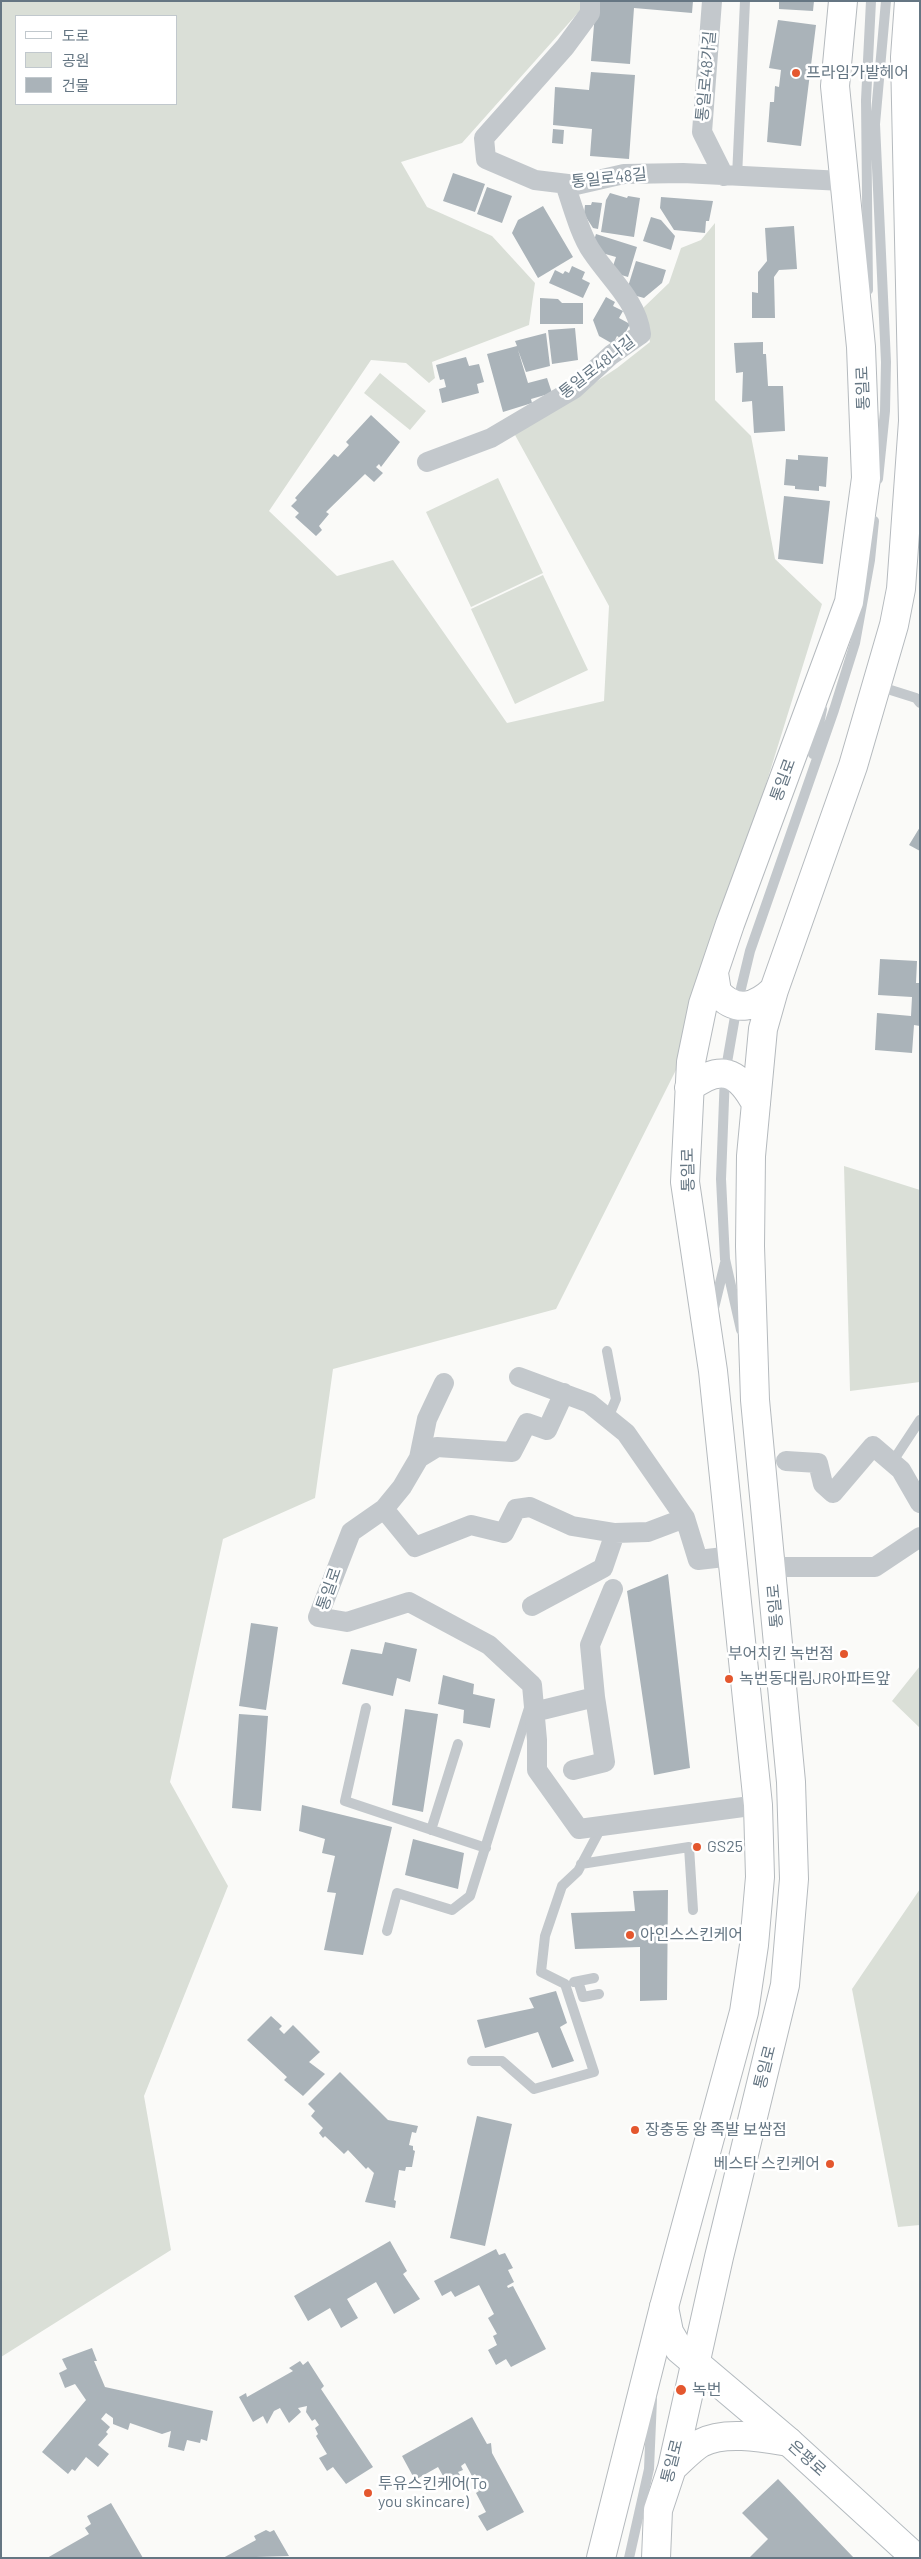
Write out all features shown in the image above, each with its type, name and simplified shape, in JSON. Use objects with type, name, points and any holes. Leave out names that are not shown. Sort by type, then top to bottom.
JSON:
[{"type":"main road","name":"통일로","points":[[601,2558],[654,2354],[664,2307],[744,2012],[754,1945],[760,1877],[758,1805],[733,1556],[708,1336],[685,1182],[689,1088],[698,1020],[849,602],[866,478],[861,347],[835,86],[844,1]]},
{"type":"main road","name":"통일로","points":[[656,2558],[658,2510],[672,2468],[694,2361],[785,1985],[794,1879],[791,1782],[755,1400],[750,1201],[756,1104],[763,1029],[774,990],[852,766],[877,685],[894,626],[914,513],[905,57],[909,1]]},
{"type":"main road","points":[[714,972],[717,992],[723,999],[737,1005],[752,1006],[762,1001],[774,990]]},
{"type":"main road","points":[[689,1088],[711,1074],[725,1074],[746,1086],[756,1104]]},
{"type":"main road","name":"은평로","points":[[664,2307],[669,2332],[679,2349],[790,2442],[916,2558]]},
{"type":"main road","points":[[672,2468],[701,2443],[720,2438],[756,2436],[790,2442]]},
{"type":"street","name":"통일로48길","points":[[590,1],[590,13],[565,48],[484,138],[486,159],[535,180],[565,184],[576,184],[624,174],[683,173],[843,181]]},
{"type":"street","name":"통일로48가길","points":[[712,1],[702,132],[731,176]]},
{"type":"street","name":"통일로48나길","points":[[427,462],[491,438],[574,389],[611,355],[641,334],[639,318],[614,280],[590,251],[565,184]]},
{"type":"street","points":[[519,1377],[590,1403],[626,1432],[685,1518],[698,1560],[733,1556]]},
{"type":"street","name":"통일로","points":[[444,1382],[427,1420],[419,1458],[402,1487],[384,1509],[351,1532],[318,1617],[347,1622],[409,1602],[489,1645],[532,1685],[537,1770],[579,1829],[758,1805]]},
{"type":"street","points":[[419,1458],[437,1447],[512,1452],[527,1423],[547,1430],[564,1393]]},
{"type":"street","points":[[786,1461],[818,1463],[823,1484],[833,1493],[873,1446],[893,1461],[901,1470],[920,1503]]},
{"type":"street","points":[[384,1509],[415,1547],[471,1524],[504,1533],[516,1510],[530,1508],[572,1526],[615,1533],[648,1532],[685,1518]]},
{"type":"street","points":[[532,1606],[602,1568],[615,1533]]},
{"type":"street","name":"통일로","points":[[772,1567],[875,1567],[920,1537]]},
{"type":"street","points":[[573,1770],[605,1762],[595,1698],[590,1645],[613,1589]]},
{"type":"street","points":[[534,1703],[595,1698]]},
{"type":"lane","points":[[731,176],[745,1]]},
{"type":"lane","points":[[861,347],[868,295],[866,100],[871,1]]},
{"type":"lane","points":[[877,486],[885,411],[886,362],[878,238],[875,124],[886,1]]},
{"type":"lane","points":[[755,1400],[725,1259],[722,1179],[725,1074],[737,1005],[750,950],[855,643],[870,560],[874,514]]},
{"type":"lane","points":[[806,787],[836,639]]},
{"type":"lane","points":[[877,685],[916,698],[920,703]]},
{"type":"lane","points":[[708,1336],[725,1259]]},
{"type":"lane","points":[[607,1350],[616,1399],[608,1418]]},
{"type":"lane","points":[[893,1461],[920,1420]]},
{"type":"lane","points":[[387,1931],[397,1893],[452,1910],[470,1896],[534,1703]]},
{"type":"lane","points":[[366,1708],[345,1801],[486,1848]]},
{"type":"lane","points":[[431,1830],[458,1744]]},
{"type":"lane","points":[[594,1978],[566,1984],[541,1972],[545,1936],[562,1886],[578,1871],[602,1826]]},
{"type":"lane","points":[[581,1864],[689,1848],[693,1910]]},
{"type":"lane","points":[[578,1981],[583,1998],[599,1994]]},
{"type":"lane","points":[[472,2061],[502,2061],[534,2089],[594,2072],[566,1984]]},
{"type":"lane","points":[[629,2558],[649,2469],[654,2354]]},
{"type":"lane","points":[[644,2558],[658,2510]]},
{"type":"green space","points":[[1,1],[582,1],[584,6],[462,143],[401,162],[427,207],[492,236],[535,283],[529,325],[432,362],[435,378],[429,383],[406,363],[371,360],[269,511],[337,576],[393,560],[507,723],[604,701],[609,606],[515,435],[617,368],[650,342],[643,308],[669,283],[681,248],[701,240],[715,223],[715,400],[751,436],[775,559],[822,604],[679,1064],[556,1309],[333,1369],[315,1498],[223,1539],[170,1782],[228,1886],[144,2096],[171,2250],[1,2357]]},
{"type":"green space","points":[[380,373],[426,411],[410,430],[364,393]]},
{"type":"green space","points":[[498,478],[543,573],[471,607],[426,512]]},
{"type":"green space","points":[[543,575],[588,670],[515,704],[471,609]]},
{"type":"green space","points":[[844,1166],[920,1190],[920,1382],[850,1391]]},
{"type":"green space","points":[[920,1666],[920,1728],[892,1701]]},
{"type":"green space","points":[[920,1889],[920,2225],[898,2227],[852,1989]]},
{"type":"building","points":[[596,1],[693,1],[692,13],[634,8],[630,64],[591,61]]},
{"type":"building","points":[[779,1],[814,1],[813,11],[779,9]]},
{"type":"building","points":[[778,20],[816,25],[801,146],[767,142],[770,102],[774,102],[775,86],[779,87],[781,70],[769,68]]},
{"type":"building","points":[[591,72],[635,75],[629,159],[590,156],[592,129],[553,125],[555,87],[589,90]]},
{"type":"building","points":[[553,129],[564,130],[563,144],[552,143]]},
{"type":"building","points":[[453,173],[485,184],[475,212],[443,201]]},
{"type":"building","points":[[487,187],[512,196],[502,223],[477,214]]},
{"type":"building","points":[[610,193],[627,198],[628,196],[640,198],[634,237],[601,232],[606,200]]},
{"type":"building","points":[[661,197],[713,201],[709,221],[706,221],[705,233],[674,230],[660,208]]},
{"type":"building","points":[[592,202],[602,203],[598,229],[593,228],[584,214],[585,205],[591,205]]},
{"type":"building","points":[[543,206],[573,257],[538,278],[512,233],[518,220]]},
{"type":"building","points":[[651,217],[661,220],[675,236],[671,250],[643,241]]},
{"type":"building","points":[[794,226],[797,269],[779,270],[774,277],[775,318],[752,318],[752,292],[758,293],[758,272],[767,261],[765,228]]},
{"type":"building","points":[[596,234],[637,247],[628,277],[611,272],[616,257],[591,250]]},
{"type":"building","points":[[636,261],[666,270],[662,283],[644,298],[626,293]]},
{"type":"building","points":[[572,266],[585,272],[582,279],[590,283],[583,298],[549,283],[555,270],[563,274],[565,271],[569,273]]},
{"type":"building","points":[[606,297],[615,302],[613,306],[623,311],[619,318],[630,324],[622,339],[617,336],[613,344],[599,336],[593,320]]},
{"type":"building","points":[[540,298],[558,299],[562,303],[583,303],[583,324],[540,324]]},
{"type":"building","points":[[575,328],[578,360],[552,364],[548,330]]},
{"type":"building","points":[[546,333],[550,366],[526,372],[518,350],[528,383],[547,378],[552,393],[531,399],[532,403],[503,412],[487,354],[517,346],[515,341]]},
{"type":"building","points":[[763,342],[763,354],[766,354],[768,386],[783,386],[785,431],[754,433],[752,401],[742,402],[743,372],[736,373],[734,343]]},
{"type":"building","points":[[466,357],[469,366],[479,364],[484,382],[477,384],[479,393],[442,403],[439,389],[446,387],[444,379],[440,380],[436,365]]},
{"type":"building","points":[[371,415],[400,442],[381,467],[379,464],[376,467],[383,473],[374,482],[365,474],[326,512],[329,514],[319,526],[322,530],[316,536],[295,517],[299,513],[291,506],[297,500],[295,498],[334,454],[338,457],[349,445],[346,442]]},
{"type":"building","points":[[798,455],[828,457],[826,487],[819,486],[819,491],[795,489],[795,486],[784,485],[786,459],[798,460]]},
{"type":"building","points":[[784,496],[830,501],[823,564],[778,559]]},
{"type":"building","points":[[920,827],[920,851],[909,845]]},
{"type":"building","points":[[880,959],[917,961],[916,983],[920,983],[920,1026],[914,1025],[912,1053],[875,1050],[877,1013],[911,1016],[912,997],[878,995]]},
{"type":"building","points":[[668,1574],[690,1768],[654,1775],[627,1591]]},
{"type":"building","points":[[251,1623],[278,1627],[266,1710],[239,1706]]},
{"type":"building","points":[[385,1642],[417,1649],[410,1682],[397,1678],[393,1696],[342,1684],[351,1649],[382,1654]]},
{"type":"building","points":[[443,1675],[474,1684],[473,1694],[495,1699],[490,1728],[463,1723],[464,1710],[438,1704]]},
{"type":"building","points":[[405,1709],[438,1714],[423,1812],[392,1805]]},
{"type":"building","points":[[239,1714],[268,1716],[261,1811],[232,1808]]},
{"type":"building","points":[[302,1805],[392,1827],[363,1955],[324,1950],[336,1893],[327,1892],[335,1856],[322,1853],[325,1839],[299,1831]]},
{"type":"building","points":[[413,1839],[464,1853],[458,1889],[405,1875]]},
{"type":"building","points":[[668,1890],[667,2000],[640,2001],[640,1947],[575,1949],[571,1913],[635,1911],[633,1891]]},
{"type":"building","points":[[556,1991],[567,2023],[560,2027],[574,2061],[552,2068],[538,2032],[485,2048],[477,2020],[534,2008],[529,1998]]},
{"type":"building","points":[[271,2016],[282,2026],[279,2029],[284,2034],[293,2025],[320,2052],[309,2062],[325,2074],[303,2096],[284,2080],[287,2077],[247,2040]]},
{"type":"building","points":[[340,2072],[388,2120],[418,2126],[416,2133],[412,2132],[409,2145],[413,2146],[415,2151],[412,2167],[406,2167],[405,2171],[399,2170],[394,2200],[396,2201],[395,2208],[365,2202],[374,2173],[368,2167],[366,2169],[348,2150],[344,2154],[325,2136],[323,2138],[319,2133],[323,2128],[311,2116],[315,2111],[308,2104]]},
{"type":"building","points":[[477,2116],[512,2124],[485,2246],[450,2238]]},
{"type":"building","points":[[390,2241],[407,2271],[403,2274],[420,2299],[394,2314],[376,2282],[347,2299],[358,2318],[341,2328],[330,2308],[308,2321],[294,2296]]},
{"type":"building","points":[[496,2249],[499,2255],[505,2253],[513,2268],[508,2270],[514,2282],[507,2286],[508,2288],[513,2286],[546,2349],[511,2367],[506,2359],[496,2365],[488,2350],[497,2345],[493,2336],[497,2334],[488,2318],[494,2314],[479,2285],[455,2297],[451,2291],[442,2296],[434,2281]]},
{"type":"building","points":[[92,2348],[97,2361],[94,2361],[105,2387],[213,2411],[207,2441],[201,2439],[200,2443],[187,2440],[184,2451],[168,2447],[171,2431],[162,2434],[130,2423],[128,2430],[113,2424],[113,2418],[106,2413],[101,2419],[110,2427],[106,2432],[108,2434],[98,2445],[109,2454],[98,2467],[86,2457],[75,2471],[72,2469],[68,2474],[42,2452],[86,2400],[75,2384],[65,2388],[59,2373],[67,2369],[62,2359]]},
{"type":"building","points":[[300,2361],[303,2365],[308,2361],[324,2386],[321,2389],[373,2467],[346,2484],[333,2467],[327,2471],[319,2458],[327,2454],[316,2436],[318,2434],[315,2428],[319,2425],[315,2419],[312,2421],[306,2412],[307,2406],[298,2408],[301,2412],[289,2423],[280,2408],[274,2411],[267,2424],[263,2416],[253,2422],[239,2397],[246,2393],[247,2397],[293,2371],[289,2368]]},
{"type":"building","points":[[472,2417],[487,2444],[491,2443],[492,2453],[524,2512],[487,2531],[478,2516],[486,2512],[476,2493],[479,2491],[475,2484],[480,2482],[475,2474],[472,2476],[465,2463],[461,2466],[463,2470],[458,2472],[460,2475],[447,2483],[438,2467],[415,2480],[402,2456]]},
{"type":"building","points":[[778,2479],[854,2558],[749,2558],[768,2539],[742,2513]]},
{"type":"building","points":[[111,2503],[143,2558],[47,2558],[89,2534],[85,2528],[91,2524],[87,2516]]},
{"type":"building","points":[[266,2530],[270,2532],[274,2530],[289,2556],[223,2558],[256,2540],[254,2536]]},
{"type":"place","name":"프라임가발헤어","points":[[796,73]]},
{"type":"place","name":"부어치킨 녹번점","points":[[844,1654]]},
{"type":"place","name":"녹번동대림JR아파트앞","points":[[729,1679]]},
{"type":"place","name":"GS25","points":[[697,1847]]},
{"type":"place","name":"아인스스킨케어","points":[[630,1935]]},
{"type":"place","name":"장충동 왕 족발 보쌈점","points":[[635,2130]]},
{"type":"place","name":"베스타 스킨케어","points":[[830,2164]]},
{"type":"place","name":"녹번","points":[[681,2390]]},
{"type":"place","name":"투유스킨케어(To you skincare)","points":[[368,2493]]}]
